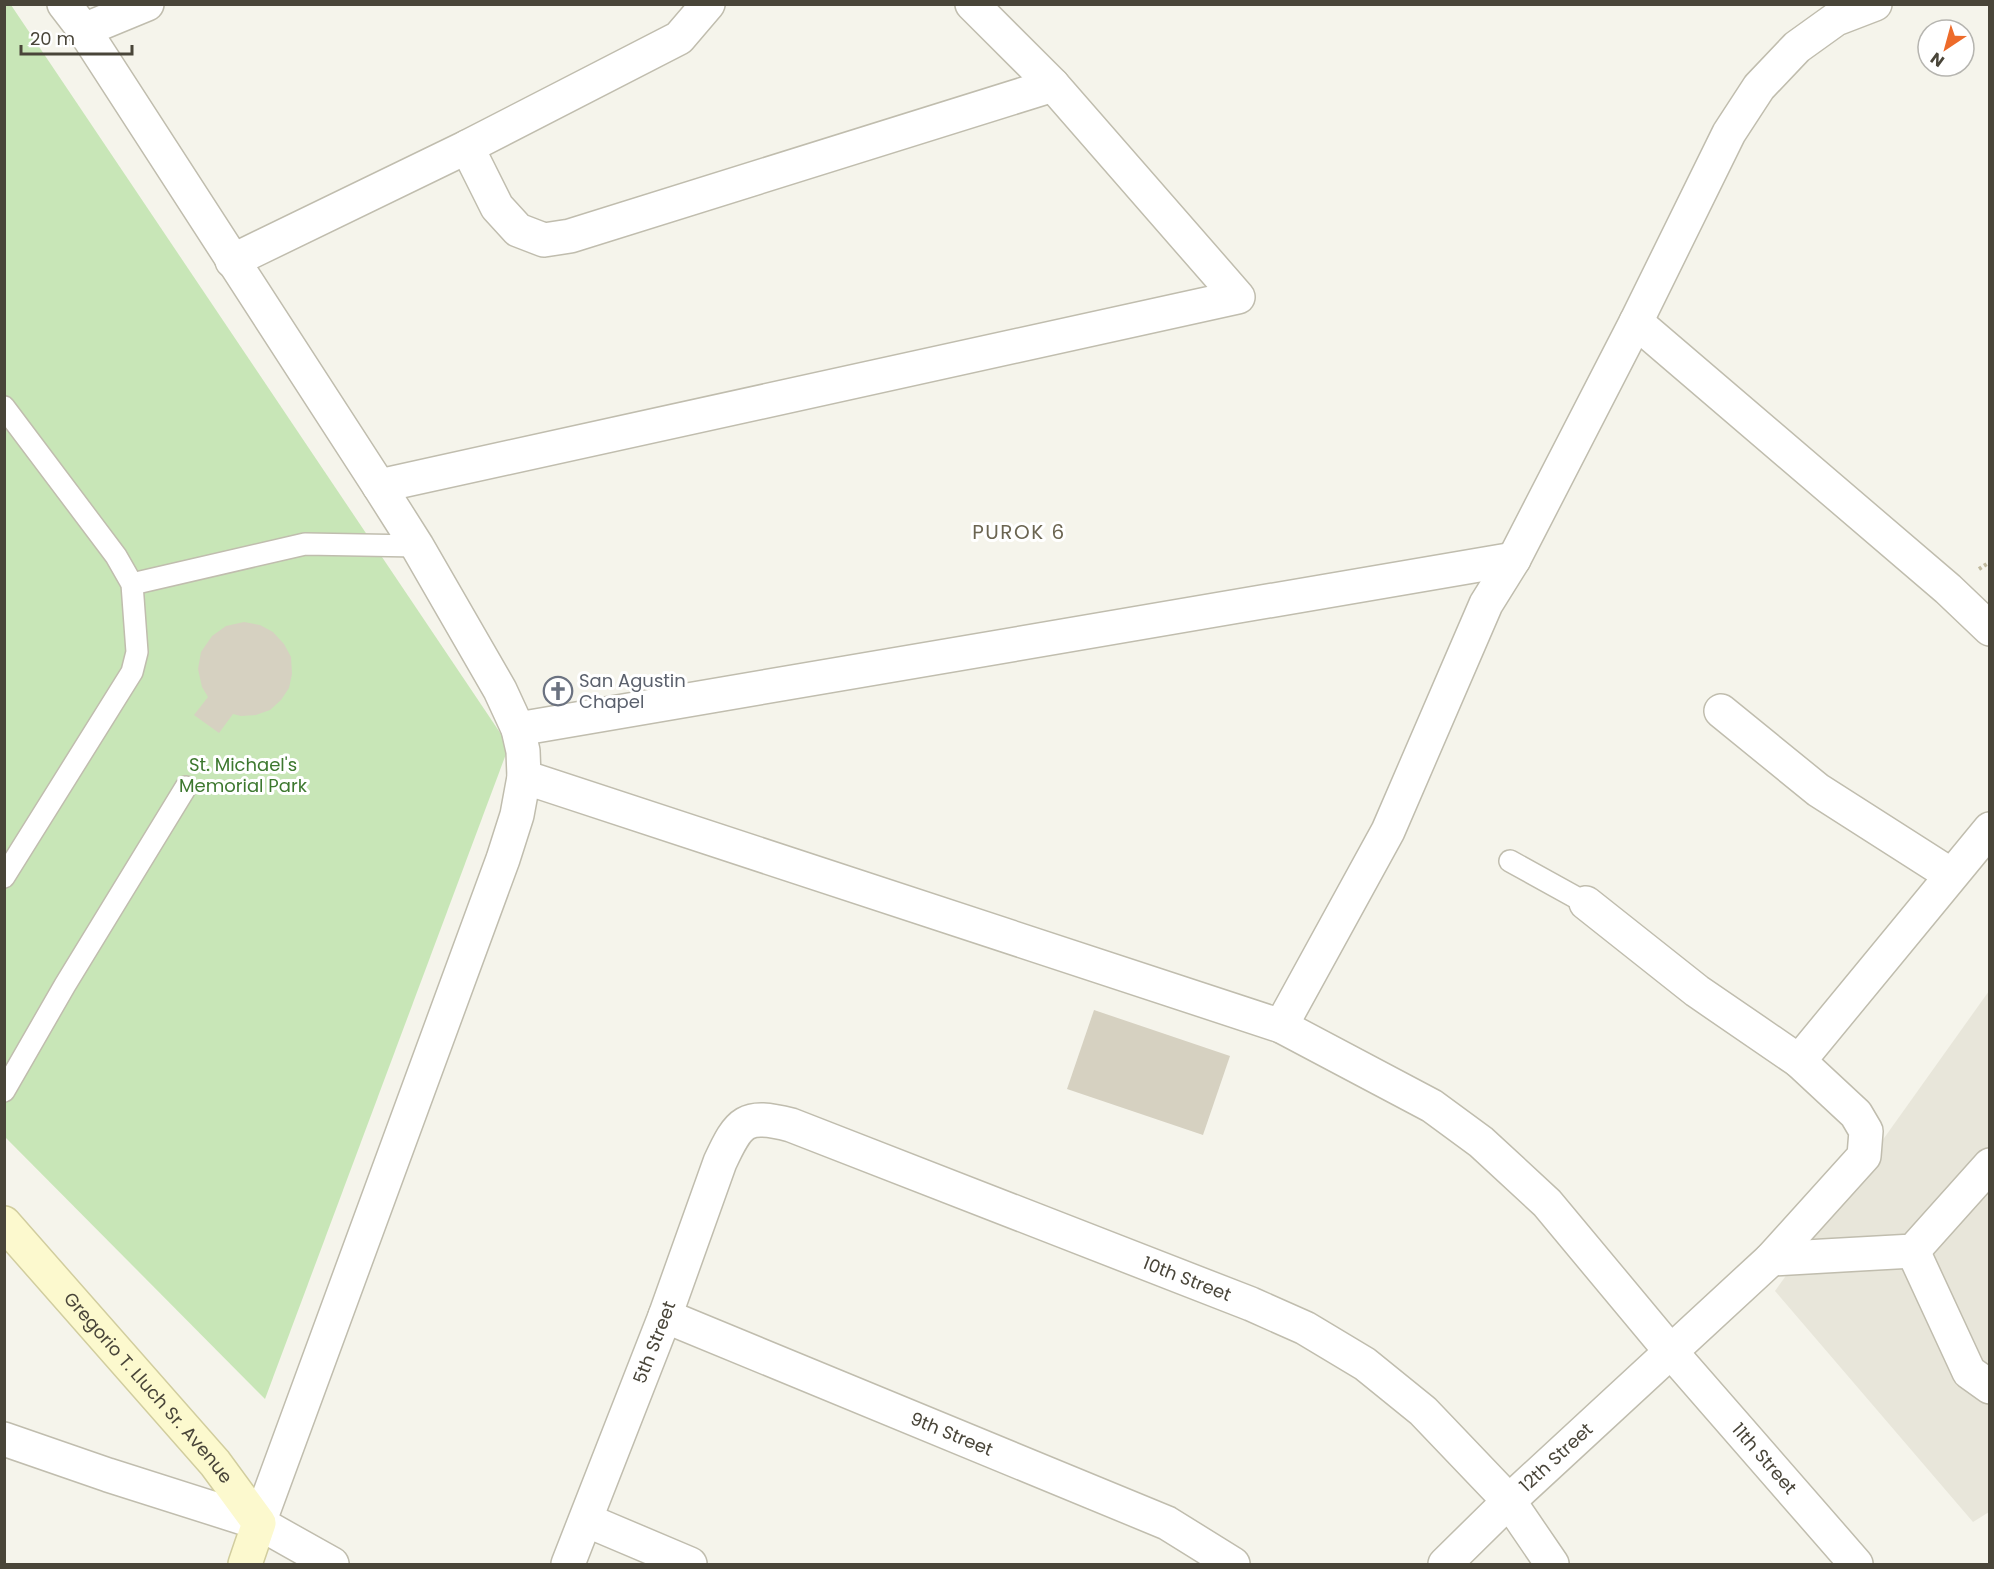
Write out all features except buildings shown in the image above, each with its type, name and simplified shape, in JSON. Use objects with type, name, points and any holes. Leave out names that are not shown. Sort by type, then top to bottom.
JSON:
[{"type":"main road","name":"Gregorio T. Lluch Sr. Avenue","points":[[4,1223],[215,1463],[259,1522]]},
{"type":"main road","points":[[245,1564],[259,1522]]},
{"type":"street","points":[[147,4],[69,11],[417,546],[500,690],[518,729],[523,751],[524,777],[517,815],[504,859],[259,1522]]},
{"type":"street","points":[[232,261],[467,147],[679,38],[708,4]]},
{"type":"street","points":[[379,486],[1238,297],[1053,86],[972,4]]},
{"type":"street","points":[[1281,1026],[1388,831],[1486,604],[1514,559],[1636,322],[1729,133],[1759,87],[1797,46],[1836,19],[1863,7]]},
{"type":"street","points":[[467,147],[497,207],[518,230],[544,240],[570,236],[1053,86]]},
{"type":"street","points":[[1636,322],[1948,589],[1989,629]]},
{"type":"street","points":[[518,729],[1514,559]]},
{"type":"street","points":[[1721,711],[1818,790],[1951,875]]},
{"type":"street","name":"11th Street","points":[[524,777],[1281,1026],[1432,1107],[1480,1142],[1547,1203],[1672,1353],[1856,1564]]},
{"type":"street","points":[[1799,1061],[1989,829]]},
{"type":"street","name":"12th Street","points":[[1445,1564],[1509,1501],[1672,1353],[1771,1259],[1864,1156],[1866,1131],[1856,1114],[1799,1061],[1697,992],[1586,903]]},
{"type":"street","name":"10th Street","points":[[745,1123],[765,1118],[791,1125],[1251,1304],[1305,1328],[1365,1364],[1423,1411],[1509,1501],[1552,1564]]},
{"type":"street","name":"5th Street","points":[[568,1564],[665,1316],[720,1162],[731,1138],[745,1123]]},
{"type":"street","points":[[1771,1259],[1913,1251],[1989,1165]]},
{"type":"street","points":[[1913,1251],[1968,1372],[1989,1387]]},
{"type":"street","name":"9th Street","points":[[665,1316],[1167,1522],[1233,1564]]},
{"type":"street","points":[[4,1439],[108,1475],[259,1522],[332,1564]]},
{"type":"street","points":[[586,1520],[690,1564]]},
{"type":"lane","points":[[4,407],[116,556],[132,584],[136,652],[132,672],[4,876]]},
{"type":"lane","points":[[132,584],[305,544],[417,546]]},
{"type":"lane","points":[[4,1091],[65,985],[186,787]]},
{"type":"lane","points":[[1509,861],[1586,903]]},
{"type":"shaded area","points":[[1989,991],[1989,1512],[1973,1522],[1775,1291]]},
{"type":"green space","name":"St. Michael's Memorial Park","points":[[4,5],[11,5],[509,746],[265,1399],[5,1137]]},
{"type":"place","name":"San Agustin Chapel","points":[[558,691]]},
{"type":"district","name":"PUROK 6","points":[[1019,532]]}]
